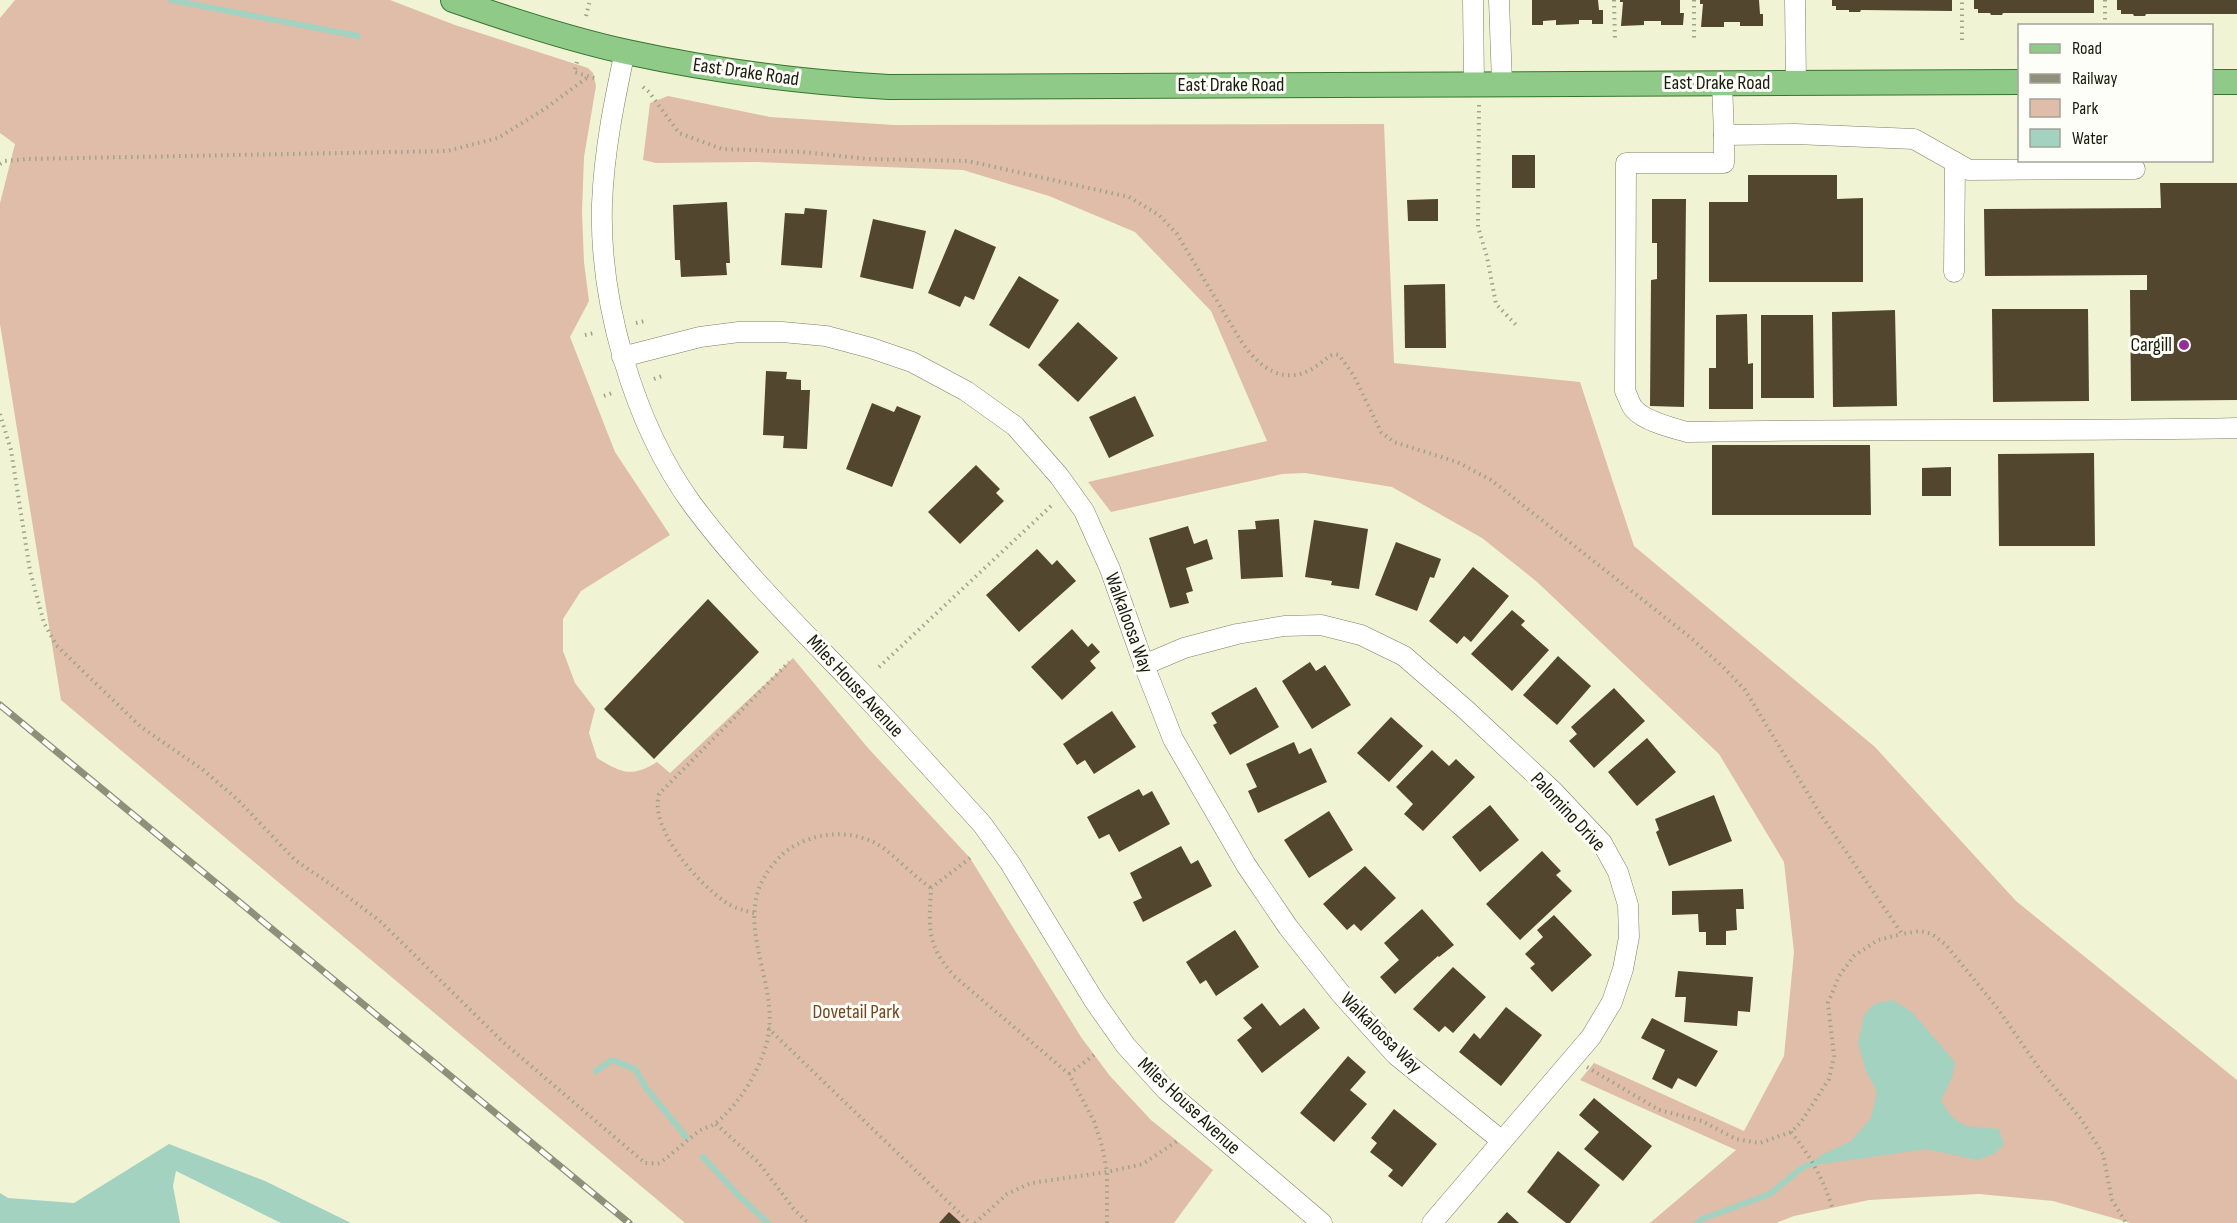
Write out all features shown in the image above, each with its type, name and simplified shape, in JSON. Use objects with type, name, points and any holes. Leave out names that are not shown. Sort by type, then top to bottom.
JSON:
[{"type":"main road","name":"East Drake Road","points":[[453,0],[506,18],[625,51],[762,76],[889,87],[2018,82]]},
{"type":"main road","points":[[2213,82],[2237,82]]},
{"type":"street","points":[[1473,0],[1485,84]]},
{"type":"street","points":[[1485,84],[1499,0]]},
{"type":"street","points":[[1796,0],[1796,83]]},
{"type":"street","name":"Miles House Avenue","points":[[625,51],[604,162],[602,207],[605,265],[622,357],[652,434],[691,502],[725,547],[982,824],[1010,862],[1095,1002],[1126,1046],[1166,1090],[1322,1223]]},
{"type":"street","points":[[1722,83],[1724,163],[1626,163],[1626,391],[1633,409],[1668,427],[1687,432],[2237,429]]},
{"type":"street","points":[[1724,135],[1795,134],[1914,139],[1969,170],[2135,169]]},
{"type":"street","points":[[1954,272],[1955,162]]},
{"type":"street","name":"Walkaloosa Way","points":[[622,357],[700,337],[739,332],[782,332],[826,336],[912,362],[966,390],[1015,426],[1059,477],[1084,512],[1110,569],[1173,739],[1246,865],[1288,927],[1341,994],[1396,1055],[1502,1141]]},
{"type":"street","name":"Palomino Drive","points":[[1144,665],[1184,648],[1237,634],[1284,626],[1321,625],[1361,635],[1404,656],[1465,709],[1553,791],[1602,843],[1618,872],[1628,905],[1629,937],[1623,969],[1612,1002],[1591,1037],[1431,1223]]},
{"type":"path","points":[[586,16],[590,0]]},
{"type":"path","points":[[1614,0],[1615,41]]},
{"type":"path","points":[[1694,0],[1694,41]]},
{"type":"path","points":[[1962,0],[1962,40]]},
{"type":"path","points":[[2105,0],[2105,24]]},
{"type":"path","points":[[577,62],[574,72],[598,79]]},
{"type":"path","points":[[0,164],[5,161],[27,159],[447,151],[498,138],[546,108],[588,77]]},
{"type":"path","points":[[1485,84],[1477,162],[1478,227],[1487,257],[1496,304],[1518,327]]},
{"type":"path","points":[[643,87],[679,133],[722,149],[803,152],[868,159],[969,161],[1129,197],[1159,215],[1177,234],[1241,341],[1262,366],[1286,376],[1308,371],[1318,366],[1328,356],[1340,355],[1354,376],[1381,432],[1394,442],[1457,462],[1491,480],[1690,638],[1724,668],[1745,690],[1821,816],[1902,934]]},
{"type":"path","points":[[636,323],[645,321]]},
{"type":"path","points":[[585,334],[594,333]]},
{"type":"path","points":[[654,379],[662,376]]},
{"type":"path","points":[[604,396],[612,393]]},
{"type":"path","points":[[0,414],[11,450],[30,571],[44,623],[56,645],[141,727],[202,769],[238,800],[295,860],[381,922],[503,1042],[645,1163],[658,1163],[705,1126],[716,1124],[749,1084],[767,1041],[768,1028],[767,996],[755,934],[754,913],[757,895],[765,875],[780,856],[808,838],[829,834],[866,839],[885,849],[930,888],[930,937],[939,958],[954,976],[1069,1074],[1094,1121],[1107,1172],[1107,1223]]},
{"type":"path","points":[[879,667],[1052,506]]},
{"type":"path","points":[[754,913],[736,908],[724,901],[690,871],[675,851],[666,833],[659,814],[658,799],[659,794],[789,662]]},
{"type":"path","points":[[930,888],[970,858]]},
{"type":"path","points":[[1574,1057],[1594,1072],[1659,1110],[1702,1121],[1736,1139],[1760,1143],[1791,1132],[1801,1122],[1829,1079],[1834,1056],[1828,1003],[1839,975],[1854,956],[1878,940],[1920,931],[1932,934],[1946,945],[1998,1009],[2041,1071],[2081,1119],[2103,1154],[2112,1200],[2126,1223]]},
{"type":"path","points":[[768,1028],[970,1223]]},
{"type":"path","points":[[1069,1074],[1094,1055]]},
{"type":"path","points":[[716,1124],[759,1163],[793,1209],[808,1223]]},
{"type":"path","points":[[1791,1132],[1817,1168],[1826,1185],[1833,1210]]},
{"type":"path","points":[[975,1223],[1007,1194],[1031,1183],[1107,1172],[1143,1164],[1177,1141]]},
{"type":"green space","name":"Dovetail Park","points":[[15,0],[390,0],[455,25],[588,68],[593,73],[596,86],[584,157],[582,212],[584,262],[589,301],[570,337],[615,452],[670,535],[581,591],[563,619],[563,651],[575,683],[595,709],[589,733],[597,758],[627,772],[640,770],[657,762],[670,773],[793,658],[868,748],[970,858],[1081,1037],[1110,1076],[1151,1120],[1213,1170],[1174,1223],[685,1223],[61,700],[0,324],[0,203],[15,144],[0,133],[0,18]]},
{"type":"green space","points":[[668,96],[770,117],[894,125],[1384,124],[1394,363],[1580,382],[1634,546],[1875,747],[2016,901],[2237,1080],[2237,1223],[2131,1223],[2053,1201],[1979,1194],[1869,1200],[1794,1216],[1776,1223],[1650,1223],[1736,1150],[1580,1080],[1594,1063],[1744,1131],[1784,1056],[1794,952],[1784,862],[1719,754],[1536,581],[1482,538],[1392,487],[1305,473],[1282,474],[1111,512],[1088,482],[1267,441],[1211,311],[1135,232],[1049,196],[963,170],[755,162],[656,163],[643,160],[650,103]]},
{"type":"water","points":[[1893,1000],[1912,1012],[1955,1062],[1952,1078],[1941,1100],[1952,1117],[1964,1125],[1999,1129],[2004,1145],[1992,1155],[1977,1160],[1926,1149],[1823,1164],[1820,1161],[1819,1156],[1851,1141],[1871,1118],[1877,1092],[1866,1071],[1858,1043],[1864,1015],[1874,1004]]},
{"type":"water","points":[[169,1144],[265,1181],[351,1223],[281,1223],[176,1171],[173,1186],[180,1223],[0,1223],[0,1193],[8,1198],[74,1203]]},
{"type":"building","points":[[1532,0],[1598,0],[1599,10],[1603,10],[1603,24],[1592,24],[1592,20],[1579,20],[1579,24],[1556,25],[1556,20],[1543,21],[1543,25],[1532,25]]},
{"type":"building","points":[[1620,0],[1680,0],[1680,13],[1684,13],[1683,25],[1661,25],[1661,21],[1644,21],[1644,25],[1621,26],[1623,2]]},
{"type":"building","points":[[1700,0],[1759,0],[1760,14],[1763,14],[1763,26],[1740,26],[1740,22],[1724,22],[1724,27],[1701,27],[1703,4],[1700,4]]},
{"type":"building","points":[[1832,0],[1952,0],[1952,11],[1861,10],[1860,12],[1849,12],[1849,10],[1836,10],[1836,6],[1832,6]]},
{"type":"building","points":[[1974,0],[2094,0],[2094,13],[1991,15],[1990,13],[1978,13],[1978,9],[1974,9]]},
{"type":"building","points":[[2117,0],[2237,0],[2237,14],[2134,16],[2133,14],[2121,14],[2121,10],[2117,10]]},
{"type":"building","points":[[1512,155],[1535,155],[1535,188],[1512,188]]},
{"type":"building","points":[[1748,175],[1837,175],[1837,199],[1863,198],[1863,282],[1709,282],[1709,202],[1748,202]]},
{"type":"building","name":"Cargill","points":[[2160,183],[2237,183],[2237,400],[2131,401],[2130,290],[2147,290],[2147,275],[1985,276],[1984,209],[2161,208]]},
{"type":"building","points":[[1438,199],[1438,221],[1408,221],[1407,200]]},
{"type":"building","points":[[1652,199],[1686,199],[1684,407],[1650,406],[1651,280],[1657,279],[1657,243],[1652,243]]},
{"type":"building","points":[[727,202],[730,263],[726,263],[727,275],[681,277],[680,260],[675,260],[673,205]]},
{"type":"building","points":[[805,208],[827,210],[822,268],[781,265],[785,213],[804,214]]},
{"type":"building","points":[[873,219],[926,231],[913,289],[860,277]]},
{"type":"building","points":[[955,229],[996,247],[974,300],[965,296],[960,307],[928,293]]},
{"type":"building","points":[[1019,276],[1059,300],[1029,349],[989,325]]},
{"type":"building","points":[[1445,284],[1446,348],[1405,348],[1404,285]]},
{"type":"building","points":[[1992,309],[2088,309],[2089,401],[1993,402]]},
{"type":"building","points":[[1895,310],[1897,406],[1833,407],[1832,312]]},
{"type":"building","points":[[1747,314],[1748,364],[1753,363],[1753,409],[1709,409],[1709,368],[1716,368],[1716,315]]},
{"type":"building","points":[[1761,315],[1813,315],[1814,398],[1761,398]]},
{"type":"building","points":[[1078,322],[1118,358],[1078,402],[1038,365]]},
{"type":"building","points":[[766,371],[787,372],[786,379],[801,380],[801,390],[810,390],[807,449],[783,448],[784,436],[763,435]]},
{"type":"building","points":[[1135,396],[1154,436],[1109,458],[1089,417]]},
{"type":"building","points":[[872,403],[894,412],[897,406],[921,416],[892,487],[846,469]]},
{"type":"building","points":[[1712,445],[1870,445],[1871,515],[1712,515]]},
{"type":"building","points":[[2094,453],[2095,546],[1999,546],[1998,454]]},
{"type":"building","points":[[976,465],[1000,489],[996,493],[1004,501],[960,544],[928,512]]},
{"type":"building","points":[[1951,467],[1951,496],[1922,496],[1922,468]]},
{"type":"building","points":[[1279,519],[1283,577],[1241,579],[1238,530],[1256,529],[1255,521]]},
{"type":"building","points":[[1314,520],[1368,529],[1359,589],[1331,585],[1332,581],[1305,577]]},
{"type":"building","points":[[1188,526],[1194,544],[1207,539],[1213,559],[1186,568],[1193,591],[1186,593],[1189,603],[1170,608],[1149,538]]},
{"type":"building","points":[[1396,542],[1441,559],[1434,578],[1430,577],[1417,611],[1375,595]]},
{"type":"building","points":[[1037,549],[1052,565],[1057,560],[1076,581],[1019,632],[986,595]]},
{"type":"building","points":[[1473,567],[1509,596],[1471,642],[1464,636],[1457,644],[1429,621]]},
{"type":"building","points":[[708,599],[759,652],[654,759],[604,709]]},
{"type":"building","points":[[1512,610],[1525,621],[1521,625],[1549,650],[1512,691],[1471,654]]},
{"type":"building","points":[[1072,629],[1088,647],[1092,643],[1100,652],[1090,661],[1096,668],[1062,700],[1031,667]]},
{"type":"building","points":[[1558,656],[1591,686],[1557,725],[1523,695]]},
{"type":"building","points":[[1310,662],[1316,671],[1325,665],[1351,705],[1312,729],[1282,681]]},
{"type":"building","points":[[1256,687],[1279,727],[1230,755],[1213,725],[1217,723],[1211,713]]},
{"type":"building","points":[[1614,688],[1645,721],[1594,768],[1569,741],[1577,734],[1571,727]]},
{"type":"building","points":[[1112,711],[1136,747],[1094,774],[1085,760],[1077,765],[1063,744]]},
{"type":"building","points":[[1391,717],[1423,746],[1389,782],[1357,753]]},
{"type":"building","points":[[1647,738],[1676,772],[1637,806],[1608,772]]},
{"type":"building","points":[[1294,742],[1299,754],[1311,748],[1327,782],[1258,813],[1248,791],[1257,787],[1246,764]]},
{"type":"building","points":[[1432,750],[1449,766],[1456,759],[1475,777],[1423,831],[1404,814],[1413,804],[1396,787]]},
{"type":"building","points":[[1139,789],[1143,796],[1152,791],[1170,824],[1119,852],[1109,834],[1099,839],[1087,817]]},
{"type":"building","points":[[1714,795],[1732,841],[1669,866],[1656,832],[1659,830],[1655,819]]},
{"type":"building","points":[[1490,805],[1519,840],[1480,872],[1452,837]]},
{"type":"building","points":[[1329,811],[1353,850],[1309,878],[1284,840]]},
{"type":"building","points":[[1181,846],[1191,864],[1198,860],[1212,886],[1143,922],[1133,902],[1142,898],[1130,873]]},
{"type":"building","points":[[1542,851],[1561,871],[1556,875],[1572,891],[1520,940],[1486,904]]},
{"type":"building","points":[[1365,866],[1396,898],[1361,931],[1354,924],[1347,930],[1323,904]]},
{"type":"building","points":[[1743,889],[1744,909],[1736,909],[1737,930],[1726,931],[1726,945],[1706,945],[1706,932],[1699,932],[1698,914],[1672,915],[1672,891]]},
{"type":"building","points":[[1422,909],[1454,945],[1395,994],[1380,977],[1399,960],[1384,943]]},
{"type":"building","points":[[1554,915],[1592,955],[1552,992],[1530,968],[1535,964],[1525,954],[1543,937],[1537,930]]},
{"type":"building","points":[[1235,930],[1259,967],[1216,996],[1206,980],[1200,984],[1186,962]]},
{"type":"building","points":[[1453,967],[1486,997],[1453,1033],[1445,1026],[1439,1032],[1413,1009]]},
{"type":"building","points":[[1678,971],[1753,977],[1750,1012],[1738,1011],[1737,1026],[1684,1022],[1686,997],[1675,997]]},
{"type":"building","points":[[1262,1003],[1280,1026],[1304,1008],[1320,1028],[1262,1073],[1237,1040],[1252,1028],[1243,1018]]},
{"type":"building","points":[[1506,1007],[1542,1035],[1501,1086],[1459,1052],[1474,1033],[1480,1039]]},
{"type":"building","points":[[1652,1018],[1718,1051],[1696,1087],[1678,1078],[1672,1089],[1652,1079],[1665,1050],[1641,1038]]},
{"type":"building","points":[[1348,1056],[1366,1072],[1350,1090],[1367,1104],[1334,1142],[1300,1113]]},
{"type":"building","points":[[1594,1098],[1652,1146],[1623,1181],[1584,1149],[1599,1132],[1579,1115]]},
{"type":"building","points":[[1394,1109],[1437,1144],[1402,1187],[1388,1176],[1393,1170],[1370,1152],[1377,1143],[1371,1138]]},
{"type":"building","points":[[1558,1151],[1600,1185],[1570,1223],[1566,1223],[1527,1192]]},
{"type":"building","points":[[949,1212],[961,1223],[939,1223]]},
{"type":"building","points":[[1507,1212],[1519,1223],[1497,1223]]},
{"type":"waterway","points":[[171,0],[358,36]]},
{"type":"waterway","points":[[596,1071],[612,1060],[635,1069],[646,1088],[686,1137]]},
{"type":"waterway","points":[[703,1157],[768,1223]]},
{"type":"waterway","points":[[1697,1223],[1702,1219],[1770,1194],[1803,1167],[1820,1161]]},
{"type":"railway","points":[[0,705],[629,1223]]},
{"type":"place","name":"Cargill","points":[[2184,345]]}]
